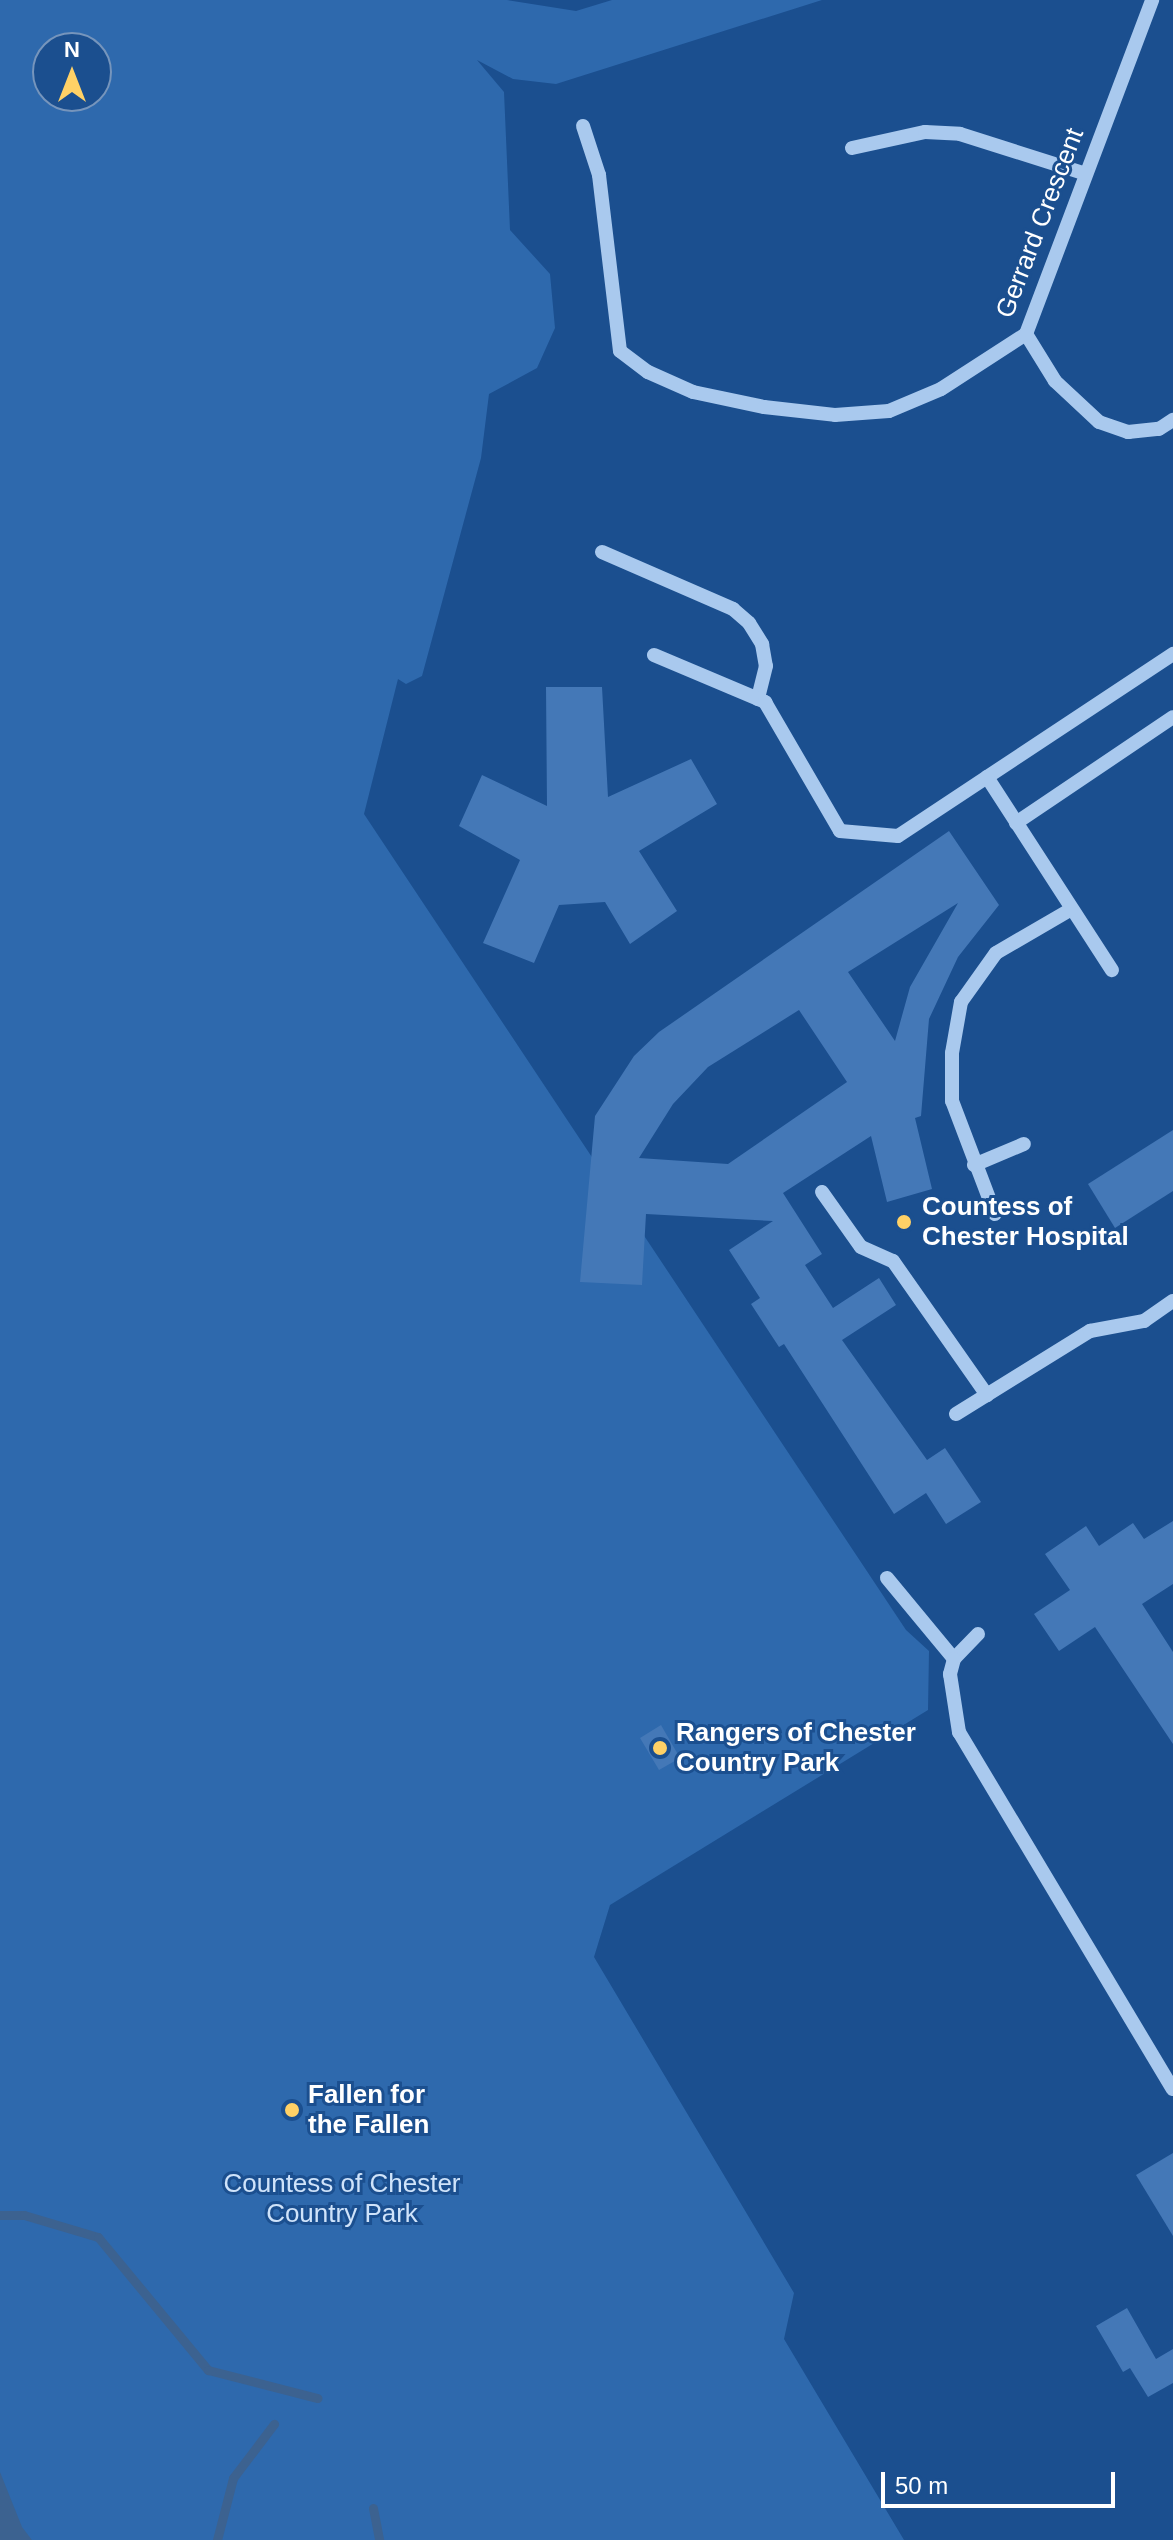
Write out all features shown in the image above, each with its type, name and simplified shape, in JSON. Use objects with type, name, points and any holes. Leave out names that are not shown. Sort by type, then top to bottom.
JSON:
[{"type":"street","name":"Gerrard Crescent","points":[[583,126],[599,175],[620,351],[648,372],[693,392],[764,407],[835,415],[889,411],[941,389],[1008,350],[1026,334],[1152,0]]},
{"type":"street","points":[[852,148],[925,132],[960,134],[1086,174]]},
{"type":"street","points":[[1026,334],[1055,381],[1099,422],[1128,432],[1159,429],[1173,420]]},
{"type":"street","points":[[602,552],[733,609],[749,623],[762,644],[766,666],[758,699]]},
{"type":"street","points":[[654,655],[765,702],[840,831],[898,836],[1173,654]]},
{"type":"street","points":[[1016,823],[1173,717]]},
{"type":"street","points":[[987,777],[1070,910],[1112,970]]},
{"type":"street","points":[[995,1214],[952,1101],[952,1053],[961,1002],[996,953],[1070,910]]},
{"type":"street","points":[[974,1165],[1024,1144]]},
{"type":"street","points":[[822,1192],[861,1247],[893,1261],[987,1395]]},
{"type":"street","points":[[956,1414],[1090,1331],[1144,1321],[1173,1301]]},
{"type":"street","points":[[887,1578],[954,1659]]},
{"type":"street","points":[[978,1634],[954,1659],[950,1674],[959,1732],[1173,2089]]},
{"type":"green space","name":"Countess of Chester Country Park","points":[[0,0],[507,0],[576,11],[612,0],[822,0],[556,84],[513,79],[477,60],[504,92],[510,230],[550,274],[555,328],[537,368],[489,394],[481,458],[422,676],[406,684],[398,679],[364,814],[906,1630],[929,1651],[928,1710],[610,1905],[594,1957],[794,2293],[784,2339],[904,2540],[0,2540]]},
{"type":"shaded area","points":[[0,2472],[22,2527],[32,2540],[0,2540]]},
{"type":"building","points":[[546,687],[602,687],[608,797],[691,759],[717,804],[639,851],[677,911],[630,944],[605,902],[559,905],[534,963],[483,943],[520,860],[459,826],[482,775],[547,806]]},
{"type":"building","points":[[949,831],[999,905],[958,957],[929,1019],[921,1116],[915,1118],[932,1189],[887,1202],[871,1136],[783,1193],[822,1254],[805,1265],[833,1308],[879,1278],[896,1305],[842,1340],[927,1460],[945,1448],[981,1502],[946,1524],[926,1493],[894,1514],[784,1344],[779,1347],[751,1304],[760,1298],[729,1250],[773,1221],[646,1214],[642,1285],[580,1282],[595,1116],[634,1056],[659,1032]],"holes":[[[958,903],[910,987],[895,1041],[848,972]],[[799,1010],[847,1082],[728,1164],[639,1158],[673,1104],[708,1067]]]},
{"type":"building","points":[[1173,1130],[1173,1191],[1115,1228],[1088,1184]]},
{"type":"building","points":[[1173,1521],[1173,1584],[1142,1604],[1173,1652],[1173,1744],[1095,1627],[1059,1651],[1034,1614],[1070,1590],[1045,1554],[1086,1526],[1099,1546],[1133,1523],[1144,1539]]},
{"type":"building","name":"Rangers of Chester Country Park","points":[[661,1725],[680,1758],[659,1770],[640,1738]]},
{"type":"building","points":[[1173,2153],[1173,2236],[1136,2175]]},
{"type":"building","points":[[1127,2308],[1156,2359],[1173,2349],[1173,2383],[1148,2397],[1130,2368],[1123,2372],[1096,2326]]},
{"type":"waterway","points":[[0,2215],[24,2215],[98,2237],[208,2370],[317,2398]]},
{"type":"waterway","points":[[217,2540],[233,2478],[274,2424]]},
{"type":"waterway","points":[[373,2508],[379,2540]]},
{"type":"place","name":"Countess of Chester Hospital","points":[[904,1222]]},
{"type":"place","name":"Rangers of Chester Country Park","points":[[660,1748]]},
{"type":"place","name":"Fallen for the Fallen","points":[[292,2110]]}]
